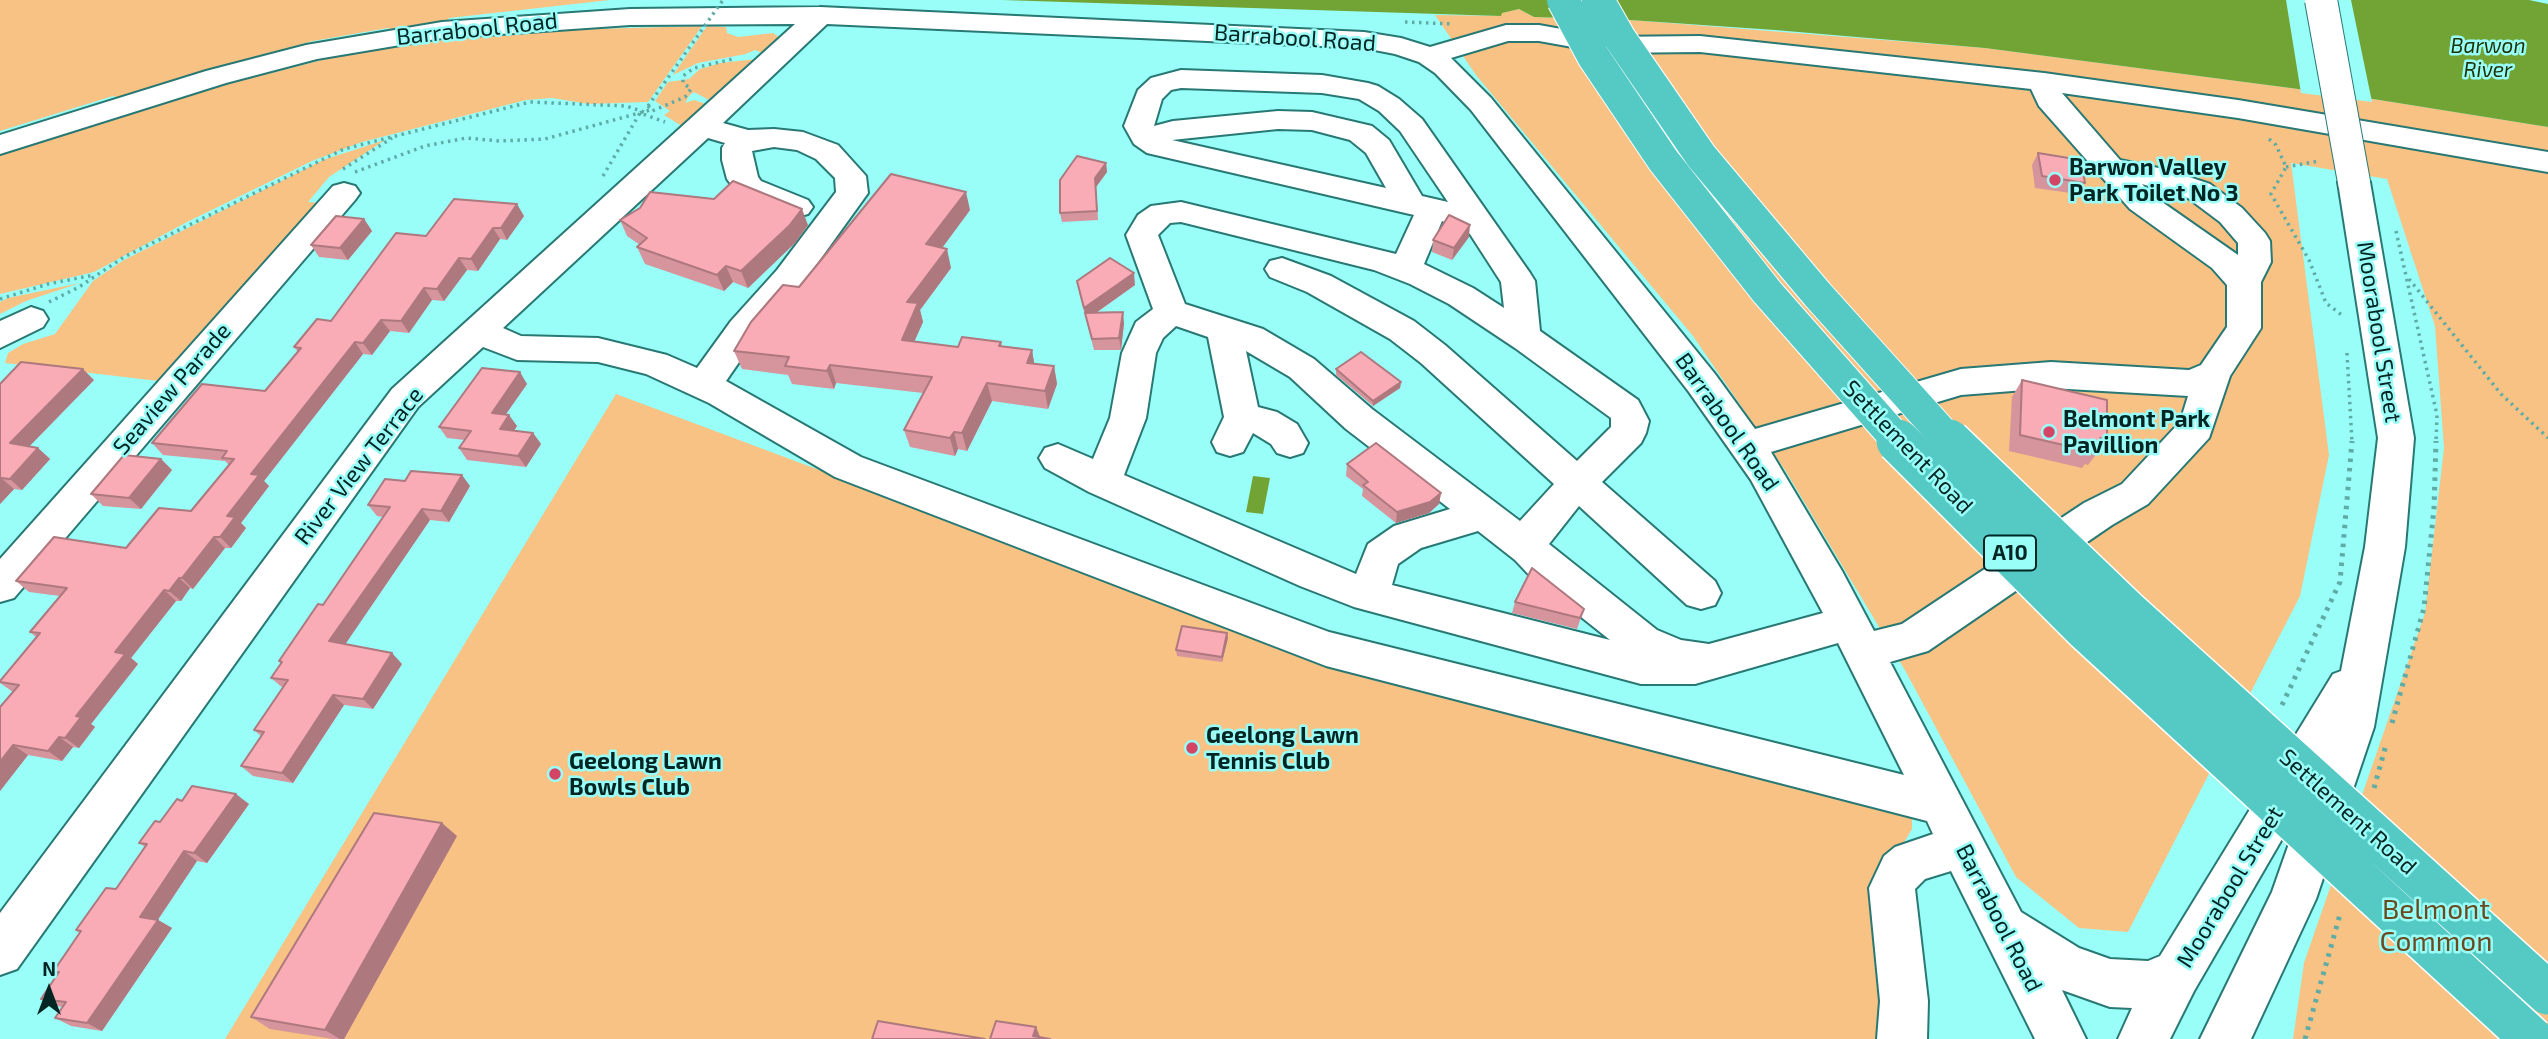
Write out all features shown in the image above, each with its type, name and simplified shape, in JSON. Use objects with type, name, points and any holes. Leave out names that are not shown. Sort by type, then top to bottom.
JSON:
[{"type":"highway","name":"Settlement Road","points":[[1563,0],[1593,56],[1663,160],[1767,292],[1890,433],[2087,630],[2532,1039]]},
{"type":"highway","name":"Settlement Road","points":[[1598,0],[1619,37],[1701,156],[1816,294],[1933,425],[2127,612],[2548,993]]},
{"type":"street","name":"Moorabool Street","points":[[2225,1039],[2293,899],[2352,727],[2385,547],[2396,438],[2321,0]]},
{"type":"street","points":[[486,1],[639,3]]},
{"type":"street","name":"Barrabool Road","points":[[0,145],[216,77],[316,51],[382,38],[546,21],[629,17],[820,15],[1364,40],[1402,46],[1429,56],[1445,67],[1481,104],[1748,445],[1807,542],[2061,1039]]},
{"type":"street","name":"River View Terrace","points":[[0,952],[405,398],[703,126],[820,15]]},
{"type":"street","points":[[1429,56],[1506,33],[1539,33],[1606,45],[1700,44],[2043,82],[2238,109],[2548,162]]},
{"type":"street","points":[[1413,197],[1158,146],[1145,137],[1139,126],[1148,96],[1161,84],[1181,79],[1322,84],[1367,92],[1389,105],[1411,125],[1518,281],[1522,335]]},
{"type":"street","points":[[1058,458],[1102,482],[1314,575],[1368,595],[1641,666],[1695,666],[1856,637],[1913,639],[2098,514],[2135,494],[2196,428],[2213,374],[2244,328],[2244,282],[2224,260],[2141,202],[2049,100],[2043,82]]},
{"type":"street","points":[[703,126],[746,140],[774,138],[803,141],[827,152],[850,176],[852,193],[789,278],[743,330],[705,385]]},
{"type":"street","points":[[1145,137],[1188,129],[1413,197],[1480,227]]},
{"type":"street","points":[[746,140],[737,148],[737,160],[743,179],[750,188],[831,220]]},
{"type":"street","name":"Seaview Parade","points":[[0,586],[344,193]]},
{"type":"street","points":[[1405,270],[1413,197]]},
{"type":"street","points":[[1171,313],[1142,235],[1149,222],[1162,213],[1181,212],[1303,240],[1405,270],[1461,296],[1522,335],[1611,396],[1625,409],[1631,421],[1628,433],[1530,537],[1529,549]]},
{"type":"street","points":[[1282,269],[1320,284],[1402,330],[1433,354],[1701,593]]},
{"type":"street","points":[[1171,313],[1251,338],[1302,368],[1359,419],[1529,549],[1545,566],[1642,642],[1678,657],[1709,663]]},
{"type":"street","points":[[1102,482],[1128,418],[1139,353],[1148,331],[1171,313]]},
{"type":"street","points":[[0,336],[31,319]]},
{"type":"street","points":[[1224,330],[1236,429],[1264,422],[1284,434],[1290,443]]},
{"type":"street","points":[[479,331],[517,348],[598,350],[656,364],[705,385],[848,467],[1326,649],[1940,804]]},
{"type":"street","points":[[1748,445],[1961,382],[2051,375],[2192,383],[2213,374]]},
{"type":"street","points":[[1368,595],[1382,555],[1408,537],[1483,514]]},
{"type":"street","name":"Moorabool Street","points":[[2143,1039],[2177,974],[2362,664]]},
{"type":"street","points":[[1902,1039],[1904,1001],[1892,888],[1900,871],[1911,862],[1961,847]]},
{"type":"street","points":[[2003,925],[2042,954],[2098,980],[2131,986],[2148,985],[2177,974]]},
{"type":"street","points":[[2252,1039],[2265,953]]},
{"type":"path","points":[[649,108],[723,0]]},
{"type":"path","points":[[398,134],[340,172],[346,175],[425,146],[466,138],[500,141],[545,139],[685,97],[691,89],[683,83],[683,76],[694,68],[737,58]]},
{"type":"path","points":[[2261,134],[2276,145],[2286,167],[2271,194],[2309,260],[2326,303],[2345,318],[2342,303]]},
{"type":"path","points":[[2399,265],[2501,394],[2548,438]]},
{"type":"path","points":[[0,299],[48,284],[99,275]]},
{"type":"path","points":[[2280,710],[2340,582],[2352,441],[2347,347]]},
{"type":"green space","points":[[0,0],[610,0],[449,18],[443,25],[396,31],[388,28],[313,41],[202,72],[197,76],[137,95],[120,98],[113,96],[0,131]]},
{"type":"green space","name":"Belmont Common","points":[[1519,9],[1534,17],[1630,20],[1985,48],[2367,98],[2548,127],[2548,1039],[2293,1039],[2304,963],[2425,613],[2444,448],[2435,326],[2387,179],[2291,163],[2329,455],[2300,596],[2128,932],[2079,928],[2016,877],[1906,672],[1785,470],[1693,336],[1476,75],[1435,15],[1501,16],[1501,13]]},
{"type":"green space","points":[[702,26],[648,102],[589,104],[552,98],[526,100],[362,142],[312,161],[187,222],[94,272],[0,294],[0,154],[197,92],[349,53],[472,36],[557,30]]},
{"type":"green space","points":[[707,26],[726,27],[727,33],[738,37],[773,33],[782,39],[765,54],[755,50],[698,63],[673,75]]},
{"type":"green space","points":[[757,59],[711,101],[694,92],[689,96],[685,103],[694,100],[706,104],[706,107],[685,128],[664,115],[670,111],[655,101],[668,82],[689,79],[700,69],[720,63]]},
{"type":"green space","points":[[385,140],[329,177],[308,202],[322,203],[167,382],[5,363],[8,353],[23,344],[55,334],[93,281],[124,260],[323,160]]},
{"type":"green space","points":[[80,283],[26,301],[0,314],[0,302],[8,298]]},
{"type":"green space","name":"Geelong Lawn Tennis Club","points":[[616,394],[1120,578],[1905,806],[1912,818],[1912,829],[1903,844],[1880,862],[1874,886],[1886,1039],[225,1039]]},
{"type":"water","name":"Barwon River","points":[[1002,0],[2529,0],[2548,4],[2548,127],[2367,98],[1985,48],[1775,30],[1630,20],[1534,17],[1519,9],[1502,13],[1501,16]]},
{"type":"water","points":[[1253,476],[1270,478],[1263,514],[1246,512]]},
{"type":"pier","points":[[2286,0],[2351,0],[2372,102],[2301,93]]},
{"type":"building","points":[[2038,153],[2081,160],[2085,183],[2042,176]]},
{"type":"building","points":[[1077,156],[1106,163],[1095,178],[1097,211],[1060,213],[1060,180]]},
{"type":"building","points":[[891,174],[966,192],[926,244],[947,249],[907,302],[918,303],[902,340],[958,347],[962,337],[1001,342],[999,346],[1032,350],[1027,363],[1054,366],[1045,391],[987,383],[962,433],[954,432],[950,438],[904,430],[932,377],[830,365],[827,371],[785,366],[789,357],[734,351],[751,322],[783,285],[799,287]]},
{"type":"building","points":[[733,181],[802,209],[789,226],[741,271],[726,266],[717,275],[637,247],[647,238],[620,220],[640,208],[650,192],[714,199]]},
{"type":"building","points":[[454,199],[517,204],[501,228],[493,228],[471,259],[459,258],[437,289],[424,288],[401,321],[381,320],[363,343],[355,342],[251,474],[259,475],[227,516],[235,517],[220,537],[214,537],[169,591],[164,590],[115,652],[125,654],[76,716],[81,717],[65,738],[59,737],[48,751],[13,745],[0,762],[0,707],[19,685],[0,681],[40,633],[30,632],[67,588],[16,581],[54,537],[126,548],[159,508],[191,511],[234,459],[222,458],[227,451],[152,443],[202,384],[265,391],[301,348],[294,347],[317,319],[331,321],[396,233],[426,236]]},
{"type":"building","points":[[1449,215],[1470,225],[1454,248],[1433,240]]},
{"type":"building","points":[[336,216],[364,219],[340,248],[311,245]]},
{"type":"building","points":[[1110,258],[1134,273],[1084,308],[1077,281]]},
{"type":"building","points":[[1123,312],[1119,338],[1092,339],[1085,313]]},
{"type":"building","points":[[1361,352],[1401,382],[1373,401],[1336,369]]},
{"type":"building","points":[[21,362],[83,369],[10,443],[38,448],[10,479],[0,479],[0,384]]},
{"type":"building","points":[[482,368],[520,372],[492,413],[509,415],[500,429],[533,433],[518,456],[459,448],[471,431],[439,427]]},
{"type":"building","points":[[2022,380],[2107,400],[2107,440],[2100,438],[2100,448],[2094,447],[2094,452],[2020,435]]},
{"type":"building","points":[[1376,443],[1441,493],[1430,502],[1397,512],[1363,485],[1368,482],[1347,464]]},
{"type":"building","points":[[124,455],[161,459],[129,498],[91,494]]},
{"type":"building","points":[[411,471],[462,475],[441,511],[422,509],[329,641],[392,653],[363,699],[333,695],[282,773],[241,766],[264,732],[254,730],[288,680],[271,678],[282,662],[279,661],[318,604],[323,605],[390,507],[368,505],[385,479],[405,481]]},
{"type":"building","points":[[1532,568],[1584,609],[1580,618],[1515,602]]},
{"type":"building","points":[[1182,626],[1227,633],[1222,657],[1176,650]]},
{"type":"building","points":[[192,786],[236,794],[194,853],[184,851],[140,917],[158,920],[87,1023],[55,1018],[66,1002],[41,999],[59,972],[53,972],[81,931],[76,930],[106,888],[116,889],[147,844],[139,843],[155,821],[160,822],[177,799],[182,801]]},
{"type":"building","points":[[374,813],[442,823],[325,1030],[251,1017]]},
{"type":"building","points":[[878,1021],[985,1039],[872,1039]]},
{"type":"building","points":[[996,1021],[1036,1027],[1033,1036],[1050,1039],[990,1039]]},
{"type":"place","name":"Barwon Valley Park Toilet No 3","points":[[2055,180]]},
{"type":"place","name":"Belmont Park Pavillion","points":[[2049,432]]},
{"type":"place","name":"Geelong Lawn Tennis Club","points":[[1192,748]]},
{"type":"place","name":"Geelong Lawn Bowls Club","points":[[555,774]]}]
